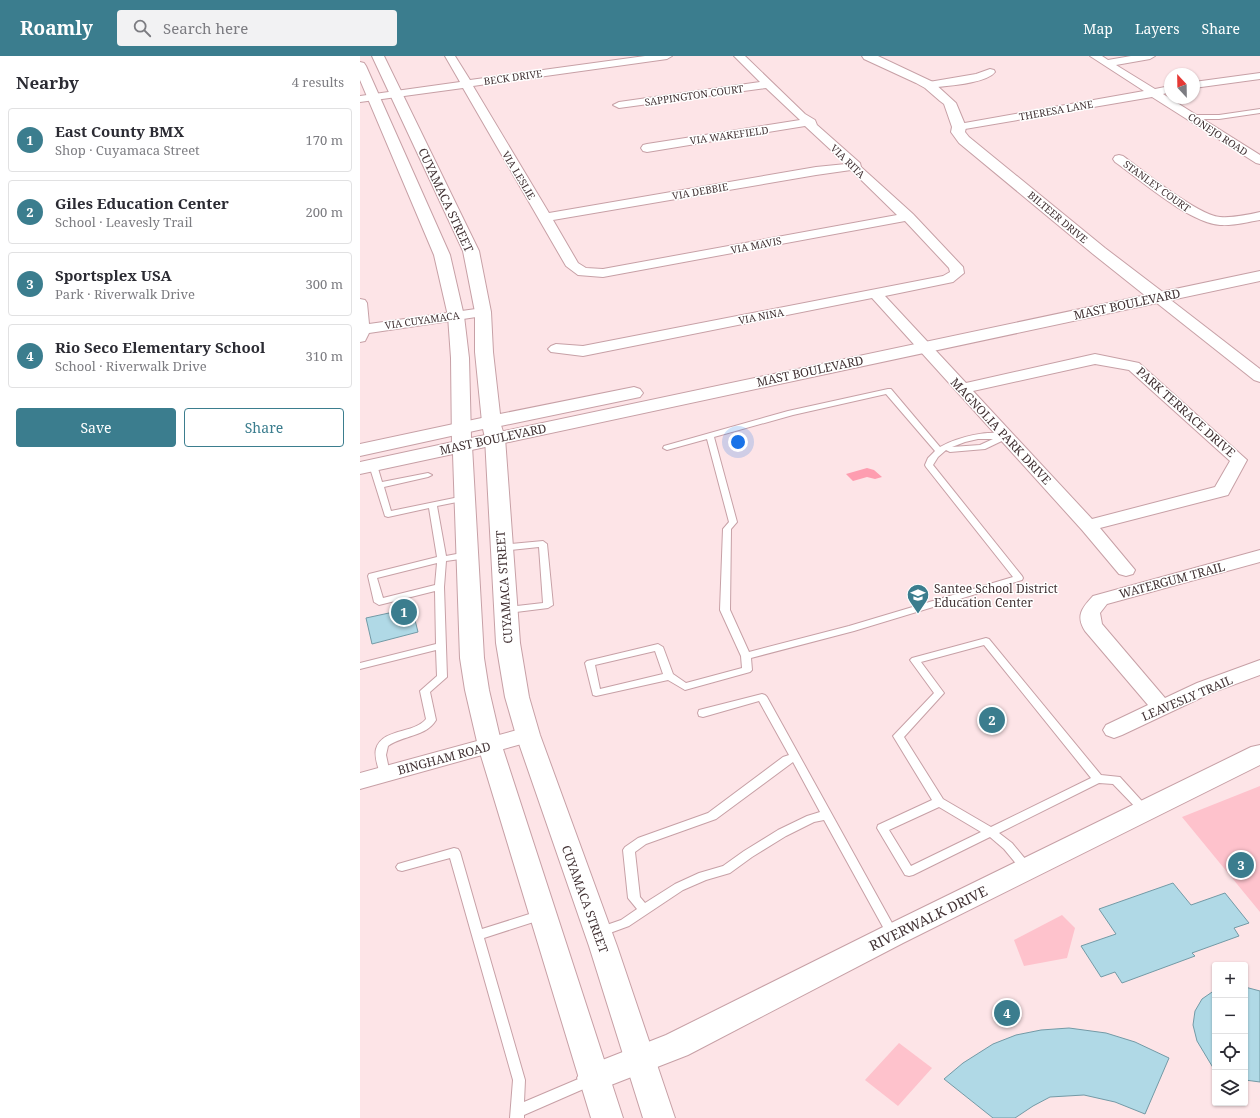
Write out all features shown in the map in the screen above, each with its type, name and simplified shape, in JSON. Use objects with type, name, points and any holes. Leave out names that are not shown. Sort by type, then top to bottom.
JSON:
[{"type":"main road","name":"CUYAMACA STREET","points":[[378,56],[471,251],[483,312],[484,352],[493,430],[508,644],[517,698],[528,735],[597,932],[659,1118]]},
{"type":"main road","name":"BILTEER DRIVE","points":[[868,56],[929,85],[950,103],[959,127],[958,132],[973,148],[1152,292]]},
{"type":"main road","name":"CUYAMACA STREET","points":[[360,66],[367,99],[442,255],[456,316],[460,365],[462,417],[461,437],[472,658],[477,690],[490,746],[606,1118]]},
{"type":"main road","name":"MAST BOULEVARD","points":[[371,465],[461,437],[1152,292],[1260,263]]},
{"type":"main road","name":"MAST BOULEVARD","points":[[1152,292],[1260,276]]},
{"type":"main road","name":"MAST BOULEVARD","points":[[360,450],[461,437]]},
{"type":"main road","name":"RIVERWALK DRIVE","points":[[594,1078],[677,1045],[893,935],[1260,754]]},
{"type":"street","name":"VIA LESLIE","points":[[450,56],[544,218],[576,268],[587,273],[603,273]]},
{"type":"street","name":"BECK DRIVE","points":[[367,99],[667,56]]},
{"type":"street","name":"VIA RITA","points":[[739,56],[801,116],[811,122],[811,126],[856,166],[855,168],[908,217],[956,267]]},
{"type":"street","name":"CONEJO ROAD","points":[[1095,56],[1260,160]]},
{"type":"street","points":[[1106,63],[1150,56]]},
{"type":"street","points":[[929,85],[978,76],[990,72]]},
{"type":"street","points":[[1200,84],[1260,76]]},
{"type":"street","name":"SAPPINGTON COURT","points":[[619,105],[769,84]]},
{"type":"street","name":"THERESA LANE","points":[[959,127],[1164,90]]},
{"type":"street","name":"VIA WAKEFIELD","points":[[647,148],[811,122]]},
{"type":"street","points":[[1245,151],[1260,148]]},
{"type":"street","name":"STANLEY COURT","points":[[1119,158],[1195,213],[1226,223],[1260,216]]},
{"type":"street","name":"VIA DEBBIE","points":[[544,218],[856,166]]},
{"type":"street","name":"VIA MAVIS","points":[[603,273],[908,217]]},
{"type":"street","name":"VIA NINA","points":[[556,349],[583,351],[948,279],[957,273],[956,267]]},
{"type":"street","name":"BILTEER DRIVE","points":[[1152,292],[1260,376]]},
{"type":"street","name":"MAGNOLIA PARK DRIVE","points":[[875,293],[1088,526],[1126,570]]},
{"type":"street","points":[[360,303],[361,333]]},
{"type":"street","name":"VIA CUYAMACA","points":[[361,333],[483,312]]},
{"type":"street","name":"PARK TERRACE DRIVE","points":[[962,389],[1095,358],[1134,366],[1239,460],[1222,491],[1088,526]]},
{"type":"street","name":"WATERGUM TRAIL","points":[[1162,708],[1092,626],[1090,612],[1100,600],[1260,556]]},
{"type":"street","name":"LEAVESLY TRAIL","points":[[1114,730],[1204,688],[1260,667]]},
{"type":"street","name":"BINGHAM ROAD","points":[[360,781],[528,735]]},
{"type":"lane","points":[[1193,117],[1219,116],[1260,111]]},
{"type":"lane","points":[[667,448],[791,413],[888,391],[939,451]]},
{"type":"lane","points":[[669,676],[596,693],[590,663],[658,648],[669,676],[685,687],[747,670],[746,656],[725,610],[727,529],[732,522],[710,436]]},
{"type":"lane","points":[[746,656],[851,630],[1019,578],[929,465],[933,455],[939,451],[982,447],[1005,436]]},
{"type":"lane","points":[[371,465],[380,485],[388,514],[464,498]]},
{"type":"lane","points":[[380,485],[428,475]]},
{"type":"lane","points":[[385,774],[381,751],[383,746],[396,737],[427,726],[431,720],[424,691],[442,677],[439,588],[442,559],[432,504]]},
{"type":"lane","points":[[501,548],[543,544],[548,605],[506,610]]},
{"type":"lane","points":[[439,588],[379,602],[372,576],[442,559],[467,556]]},
{"type":"lane","points":[[1027,869],[1008,846],[991,832],[939,802],[898,736],[939,693],[915,660],[986,641],[1098,779]]},
{"type":"lane","points":[[360,666],[441,646]]},
{"type":"lane","points":[[702,713],[762,697],[893,935]]},
{"type":"lane","points":[[644,910],[634,898],[629,850],[642,841],[712,816],[787,760],[794,757]]},
{"type":"lane","points":[[939,802],[882,828],[909,872],[1098,779],[1116,780],[1145,810]]},
{"type":"lane","points":[[597,932],[625,923],[679,887],[703,876],[726,870],[748,854],[782,833],[811,819],[826,815]]},
{"type":"lane","points":[[402,867],[454,852],[519,1080],[518,1114],[594,1078]]},
{"type":"lane","points":[[478,935],[543,915]]},
{"type":"shaded area","points":[[867,468],[874,470],[882,477],[875,479],[867,477],[853,481],[846,474]]},
{"type":"shaded area","points":[[1260,786],[1260,912],[1182,817]]},
{"type":"shaded area","points":[[1062,915],[1075,928],[1067,958],[1024,966],[1014,940]]},
{"type":"shaded area","points":[[899,1043],[932,1068],[898,1106],[865,1080]]},
{"type":"building","points":[[412,608],[418,632],[372,644],[366,618]]},
{"type":"building","points":[[1173,883],[1191,905],[1225,893],[1249,923],[1234,928],[1239,936],[1192,953],[1195,956],[1122,983],[1115,972],[1101,977],[1081,946],[1116,934],[1099,909]]},
{"type":"building","points":[[1248,988],[1260,991],[1260,1082],[1248,1080]]},
{"type":"building","points":[[1212,992],[1212,1066],[1197,1041],[1193,1025],[1195,1011],[1202,999]]},
{"type":"building","points":[[1069,1028],[1106,1033],[1135,1042],[1169,1058],[1145,1114],[1115,1102],[1084,1095],[1050,1097],[1015,1118],[993,1118],[944,1079],[963,1063],[993,1044],[1016,1035],[1041,1030]]},
{"type":"place","name":"East County BMX","points":[[404,612]]},
{"type":"place","name":"Santee School District Education Center","points":[[918,614]]},
{"type":"place","name":"Giles Education Center","points":[[992,720]]},
{"type":"place","name":"Sportsplex USA","points":[[1241,865]]},
{"type":"place","name":"Rio Seco Elementary School","points":[[1007,1013]]}]
